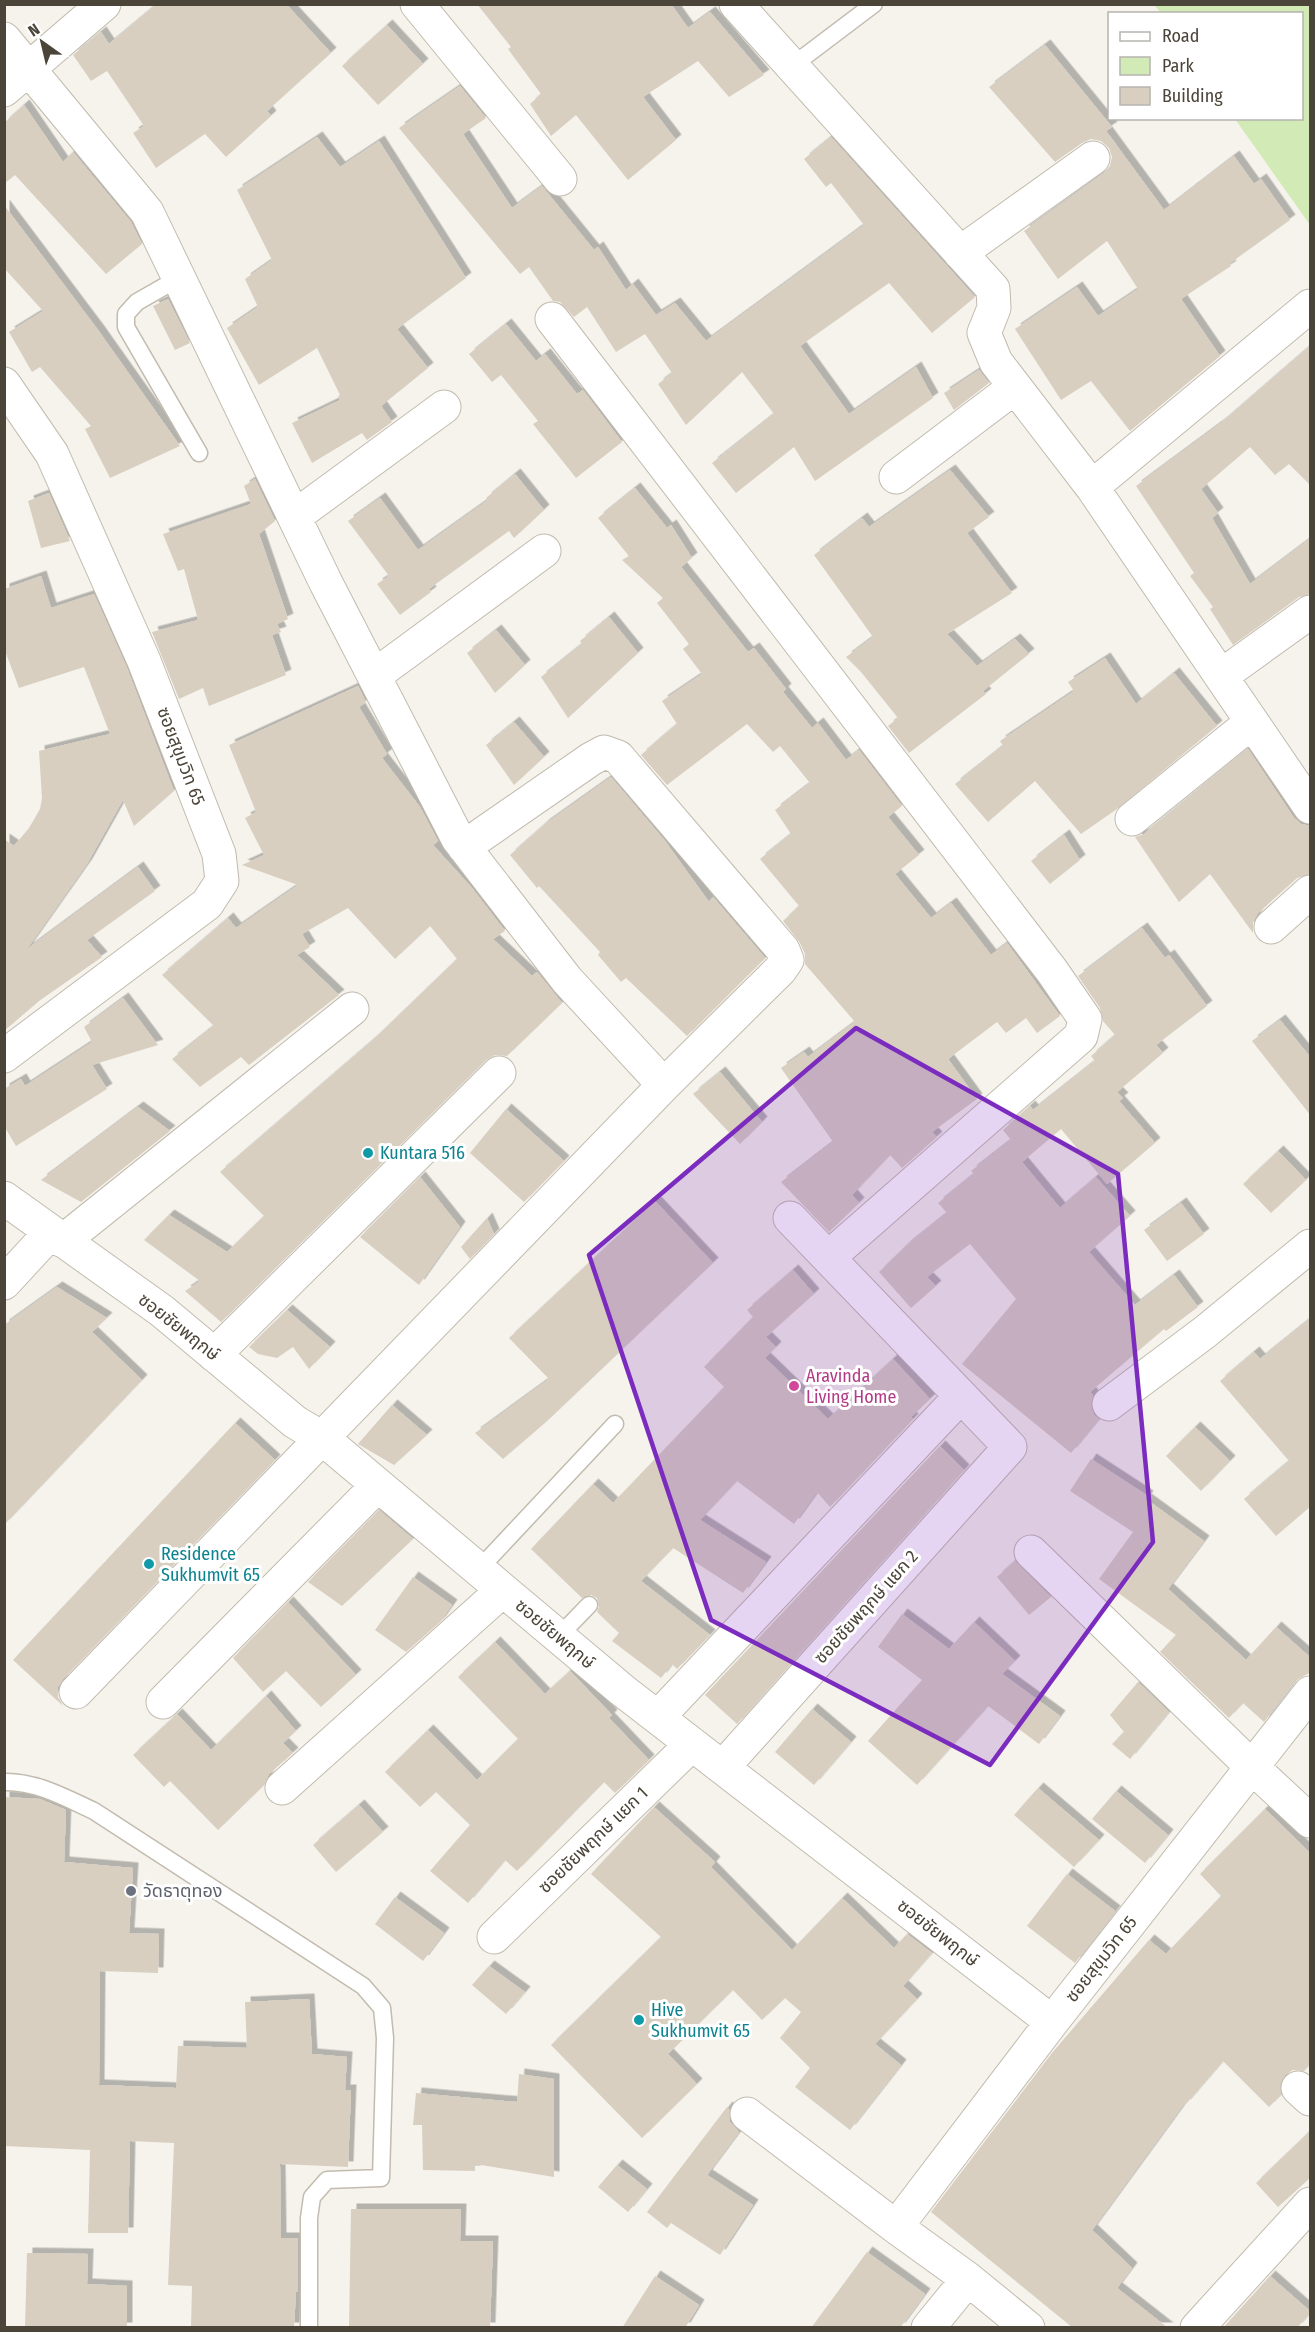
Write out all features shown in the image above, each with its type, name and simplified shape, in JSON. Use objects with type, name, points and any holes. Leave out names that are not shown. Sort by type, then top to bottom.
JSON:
[{"type":"street","points":[[4,90],[104,4]]},
{"type":"street","points":[[417,4],[560,179]]},
{"type":"street","points":[[736,4],[993,289],[994,308],[984,333],[996,362],[1092,487],[1252,722],[1300,771],[1311,807]]},
{"type":"street","points":[[4,39],[147,212],[294,516],[458,839],[567,980],[664,1085]]},
{"type":"street","points":[[960,253],[1093,158]]},
{"type":"street","points":[[1092,487],[1311,306]]},
{"type":"street","points":[[552,319],[1052,971],[1085,1019],[1081,1036],[830,1257]]},
{"type":"street","name":"ซอยสุขุมวิท 65","points":[[4,384],[52,454],[144,661],[219,854],[222,881],[207,904],[4,1056]]},
{"type":"street","points":[[896,477],[1015,387]]},
{"type":"street","points":[[294,516],[444,407]]},
{"type":"street","points":[[374,676],[544,551]]},
{"type":"street","points":[[1221,676],[1311,612]]},
{"type":"street","points":[[1132,819],[1252,722]]},
{"type":"street","points":[[76,1692],[664,1085],[780,970],[787,960],[783,950],[618,757],[604,753],[591,759],[464,847]]},
{"type":"street","points":[[1271,927],[1311,892]]},
{"type":"street","points":[[4,1283],[57,1237],[352,1009]]},
{"type":"street","points":[[214,1355],[499,1073]]},
{"type":"street","points":[[4,1198],[57,1237]]},
{"type":"street","points":[[658,1717],[961,1396],[830,1257],[790,1218]]},
{"type":"street","name":"ซอยชัยพฤกษ์","points":[[57,1237],[162,1311],[296,1422],[322,1438],[558,1637],[658,1717],[1052,2022]]},
{"type":"street","points":[[1109,1404],[1206,1332],[1311,1246]]},
{"type":"street","name":"ซอยชัยพฤกษ์ แยก 2","points":[[723,1767],[1010,1447],[961,1396]]},
{"type":"street","points":[[163,1702],[378,1485]]},
{"type":"street","points":[[1031,1552],[1251,1766],[1311,1821]]},
{"type":"street","points":[[282,1788],[491,1580]]},
{"type":"street","name":"ซอยสุขุมวิท 65","points":[[896,2227],[1052,2022],[1251,1766],[1311,1693]]},
{"type":"street","name":"ซอยชัยพฤกษ์ แยก 1","points":[[494,1937],[692,1743]]},
{"type":"street","points":[[747,2114],[968,2279],[1028,2328]]},
{"type":"street","points":[[1197,2328],[1311,2204]]},
{"type":"street","points":[[928,2328],[968,2279]]},
{"type":"lane","points":[[792,66],[874,4]]},
{"type":"lane","points":[[179,278],[137,302],[126,314],[126,327],[199,453]]},
{"type":"lane","points":[[491,1580],[615,1424]]},
{"type":"lane","points":[[558,1637],[589,1605]]},
{"type":"lane","points":[[4,1782],[16,1782],[55,1792],[94,1811],[363,1986],[382,2008],[385,2038],[381,2178],[327,2180],[312,2196],[309,2218],[309,2328]]},
{"type":"highlighted area","points":[[856,1028],[1118,1174],[1153,1542],[990,1765],[711,1620],[589,1255]]},
{"type":"green space","points":[[1154,5],[1310,5],[1310,225],[1236,120],[1303,120],[1303,12],[1160,12]]},
{"type":"building","points":[[157,4],[286,4],[331,53],[267,111],[271,116],[226,157],[205,134],[156,168],[133,133],[144,126],[107,71],[91,81],[73,55],[101,32],[109,44]]},
{"type":"building","points":[[477,4],[671,4],[688,28],[710,12],[764,75],[729,97],[698,61],[643,97],[676,140],[628,180],[576,115],[551,136],[530,104],[541,94],[508,49],[511,47]]},
{"type":"building","points":[[387,25],[423,64],[378,105],[342,66]]},
{"type":"building","points":[[1045,45],[1112,127],[1106,131],[1164,210],[1234,156],[1254,184],[1261,179],[1290,220],[1229,264],[1231,266],[1181,299],[1220,356],[1130,431],[1091,381],[1061,400],[1015,329],[1077,287],[1098,316],[1138,289],[1107,241],[1058,279],[1024,231],[1104,173],[1110,166],[1112,157],[1109,148],[1101,141],[1091,139],[1055,162],[989,87]]},
{"type":"building","points":[[460,86],[486,118],[463,134],[512,208],[542,186],[594,250],[598,247],[626,290],[633,284],[656,315],[675,303],[706,341],[864,225],[831,183],[826,187],[804,159],[831,137],[975,297],[932,333],[889,283],[800,346],[849,414],[916,367],[933,398],[815,481],[794,447],[736,493],[712,463],[774,414],[742,372],[686,425],[658,384],[672,373],[645,334],[616,352],[587,307],[574,317],[560,302],[553,301],[529,267],[520,274],[399,128]]},
{"type":"building","points":[[24,105],[63,162],[73,152],[131,222],[142,244],[106,274],[15,175],[4,184],[4,123]]},
{"type":"building","points":[[317,137],[340,167],[379,141],[466,278],[397,329],[428,368],[381,406],[392,422],[367,440],[362,433],[312,463],[292,423],[340,400],[338,396],[340,395],[317,348],[259,385],[227,328],[258,307],[245,279],[272,260],[237,190]]},
{"type":"building","points":[[4,205],[98,330],[180,446],[110,478],[85,429],[91,426],[40,367],[32,372],[9,332],[43,311],[4,268]]},
{"type":"building","points":[[168,299],[190,343],[175,350],[153,306]]},
{"type":"building","points":[[506,324],[536,361],[545,354],[577,394],[583,390],[622,442],[576,478],[533,424],[538,421],[501,375],[492,382],[469,354]]},
{"type":"building","points":[[1311,345],[1311,486],[1289,464],[1275,475],[1250,447],[1201,489],[1218,513],[1212,518],[1250,584],[1311,538],[1311,594],[1299,597],[1233,645],[1210,609],[1213,607],[1190,576],[1194,573],[1136,486],[1221,423]]},
{"type":"building","points":[[979,370],[989,383],[954,410],[944,393]]},
{"type":"building","points":[[950,470],[989,517],[967,533],[1012,593],[947,634],[977,666],[1015,639],[1029,654],[983,691],[986,694],[909,753],[888,726],[898,718],[846,657],[873,637],[814,555],[862,518],[869,527]]},
{"type":"building","points":[[515,474],[544,510],[514,538],[509,531],[429,589],[431,592],[400,615],[377,584],[389,576],[348,521],[380,498],[418,550],[488,500],[486,498]]},
{"type":"building","points":[[255,479],[275,521],[259,534],[288,619],[277,624],[281,632],[272,635],[286,675],[209,706],[203,688],[179,699],[152,632],[198,620],[184,569],[178,571],[163,534],[251,504],[244,486]]},
{"type":"building","points":[[635,488],[667,528],[671,525],[692,558],[681,567],[748,652],[754,648],[786,689],[783,692],[812,728],[818,723],[846,760],[859,750],[902,806],[888,817],[919,855],[895,874],[931,918],[951,903],[991,955],[1007,943],[1060,1016],[1037,1033],[1026,1018],[1006,1033],[997,1022],[948,1059],[977,1099],[932,1132],[937,1137],[902,1168],[890,1155],[852,1195],[859,1203],[829,1232],[781,1182],[833,1142],[781,1068],[804,1052],[808,1057],[855,1022],[805,964],[805,954],[800,943],[783,921],[799,906],[760,859],[791,834],[775,810],[810,783],[780,746],[773,752],[747,724],[667,785],[641,755],[677,724],[662,701],[702,674],[683,649],[689,644],[657,603],[663,598],[622,560],[629,556],[598,518]]},
{"type":"building","points":[[49,493],[70,541],[41,548],[28,501]]},
{"type":"building","points":[[41,576],[51,608],[94,594],[127,668],[174,791],[134,826],[123,800],[87,864],[27,949],[138,867],[155,891],[87,940],[102,957],[39,1001],[4,1031],[4,839],[14,846],[29,828],[40,809],[42,798],[39,751],[110,734],[84,667],[19,688],[4,648],[4,589]]},
{"type":"building","points":[[609,617],[638,653],[568,718],[541,677],[582,644],[580,641]]},
{"type":"building","points":[[496,630],[525,665],[495,693],[467,653]]},
{"type":"building","points":[[1105,658],[1136,704],[1174,673],[1217,726],[1117,809],[1081,834],[1035,781],[988,822],[955,784],[1003,746],[1000,741],[1074,691],[1068,682]]},
{"type":"building","points":[[358,686],[366,702],[359,707],[387,754],[382,758],[420,807],[438,841],[433,845],[472,888],[505,931],[493,939],[532,976],[537,972],[562,1003],[507,1056],[495,1055],[486,1060],[221,1322],[185,1291],[200,1281],[144,1240],[169,1215],[227,1252],[264,1216],[220,1172],[373,1040],[457,959],[430,926],[395,959],[348,908],[302,934],[310,947],[297,955],[339,995],[249,1065],[241,1057],[200,1087],[172,1059],[214,1026],[162,975],[228,918],[236,928],[298,885],[242,865],[264,855],[245,818],[256,812],[229,745]]},
{"type":"building","points":[[514,722],[544,757],[514,785],[486,745]]},
{"type":"building","points":[[1248,749],[1294,818],[1301,824],[1311,826],[1311,874],[1297,878],[1258,913],[1253,922],[1253,933],[1210,874],[1179,902],[1135,837],[1144,834]]},
{"type":"building","points":[[611,777],[665,841],[709,902],[713,897],[765,958],[687,1036],[626,978],[621,982],[598,955],[600,952],[539,886],[537,888],[510,855],[545,824]]},
{"type":"building","points":[[1064,835],[1080,860],[1050,884],[1031,861]]},
{"type":"building","points":[[1142,928],[1165,958],[1169,955],[1207,1006],[1156,1045],[1163,1053],[1117,1092],[1123,1098],[1119,1101],[1155,1143],[1107,1184],[1061,1129],[1022,1162],[1060,1208],[1096,1177],[1130,1216],[1089,1252],[1135,1305],[1174,1275],[1198,1307],[1166,1331],[1164,1329],[1090,1392],[1093,1395],[1091,1407],[1094,1415],[1099,1419],[1071,1453],[962,1364],[1016,1299],[970,1244],[927,1277],[936,1286],[911,1308],[879,1272],[907,1245],[947,1213],[938,1203],[974,1174],[971,1171],[1011,1140],[1003,1130],[1030,1106],[1033,1110],[1095,1061],[1091,1056],[1115,1035],[1103,1021],[1100,1008],[1078,976]]},
{"type":"building","points":[[123,998],[158,1045],[92,1065],[107,1089],[16,1146],[4,1126],[4,1089],[21,1079],[25,1086],[92,1042],[84,1027]]},
{"type":"building","points":[[1280,1020],[1311,1058],[1311,1116],[1252,1041]]},
{"type":"building","points":[[720,1072],[762,1122],[740,1144],[693,1094]]},
{"type":"building","points":[[138,1107],[170,1131],[81,1202],[41,1180]]},
{"type":"building","points":[[506,1109],[564,1161],[524,1202],[470,1153]]},
{"type":"building","points":[[1278,1151],[1306,1180],[1271,1213],[1243,1184]]},
{"type":"building","points":[[420,1177],[460,1227],[419,1285],[360,1237]]},
{"type":"building","points":[[655,1201],[713,1263],[546,1422],[503,1459],[475,1433],[549,1379],[509,1338]]},
{"type":"building","points":[[1181,1203],[1204,1234],[1167,1261],[1144,1230]]},
{"type":"building","points":[[487,1218],[494,1234],[470,1259],[461,1247]]},
{"type":"building","points":[[793,1270],[814,1294],[766,1337],[776,1347],[765,1358],[828,1419],[893,1359],[930,1399],[830,1507],[817,1492],[794,1524],[737,1481],[700,1520],[766,1562],[743,1593],[673,1548],[641,1581],[710,1635],[677,1669],[672,1664],[661,1678],[612,1641],[619,1633],[597,1612],[599,1607],[597,1598],[591,1595],[582,1598],[531,1549],[593,1484],[613,1503],[724,1387],[704,1367],[753,1317],[747,1310]]},
{"type":"building","points":[[57,1287],[107,1318],[92,1332],[142,1380],[4,1525],[4,1325]]},
{"type":"building","points":[[287,1310],[330,1347],[309,1369],[293,1347],[277,1358],[258,1354],[249,1347]]},
{"type":"building","points":[[1311,1318],[1311,1506],[1276,1536],[1244,1499],[1289,1461],[1220,1381],[1254,1352],[1260,1359]]},
{"type":"building","points":[[392,1405],[427,1435],[394,1465],[358,1444]]},
{"type":"building","name":"Residence Sukhumvit 65","points":[[235,1423],[275,1460],[63,1679],[58,1687],[58,1697],[63,1706],[13,1660]]},
{"type":"building","points":[[1195,1427],[1230,1461],[1201,1491],[1166,1456]]},
{"type":"building","points":[[940,1446],[964,1470],[737,1724],[705,1695]]},
{"type":"building","points":[[1091,1459],[1148,1496],[1146,1499],[1204,1541],[1168,1589],[1246,1660],[1276,1627],[1311,1658],[1311,1672],[1295,1681],[1264,1722],[1243,1703],[1229,1718],[1160,1652],[1176,1635],[1099,1579],[1133,1532],[1070,1491]]},
{"type":"building","points":[[379,1510],[413,1539],[342,1606],[308,1582]]},
{"type":"building","points":[[1015,1561],[1051,1597],[1029,1615],[997,1577]]},
{"type":"building","points":[[413,1577],[452,1605],[440,1622],[406,1652],[375,1630]]},
{"type":"building","points":[[288,1602],[356,1675],[321,1707],[286,1671],[263,1692],[233,1658]]},
{"type":"building","points":[[902,1614],[949,1649],[974,1622],[1015,1661],[1002,1674],[1060,1716],[1039,1744],[988,1706],[917,1785],[868,1741],[922,1680],[878,1647]]},
{"type":"building","points":[[495,1642],[545,1694],[570,1671],[612,1715],[609,1718],[649,1760],[615,1793],[604,1782],[517,1871],[505,1860],[468,1903],[430,1871],[470,1825],[436,1792],[420,1807],[385,1772],[428,1730],[477,1780],[518,1739],[458,1677]]},
{"type":"building","points":[[1138,1682],[1169,1712],[1130,1759],[1112,1744],[1124,1732],[1110,1715]]},
{"type":"building","points":[[266,1696],[296,1731],[283,1743],[293,1753],[269,1774],[264,1785],[218,1830],[170,1781],[164,1787],[133,1755],[177,1714],[211,1750]]},
{"type":"building","points":[[812,1709],[851,1742],[814,1785],[775,1752]]},
{"type":"building","points":[[1038,1788],[1099,1840],[1074,1867],[1014,1815]]},
{"type":"building","points":[[1116,1791],[1168,1835],[1145,1863],[1092,1819]]},
{"type":"building","points":[[4,1797],[40,1799],[66,1810],[64,1862],[133,1868],[129,1933],[159,1934],[158,1973],[100,1971],[99,2085],[176,2088],[178,2046],[247,2048],[245,2002],[309,1999],[312,2054],[347,2057],[345,2090],[351,2090],[348,2167],[280,2164],[281,2238],[298,2238],[298,2292],[296,2291],[294,2328],[191,2328],[192,2286],[168,2285],[174,2143],[130,2141],[128,2233],[88,2233],[90,2150],[4,2146]]},
{"type":"building","points":[[359,1805],[383,1832],[336,1872],[313,1845]]},
{"type":"building","points":[[654,1807],[715,1862],[711,1867],[792,1950],[842,1898],[894,1948],[907,1934],[932,1953],[903,1986],[917,1999],[875,2044],[901,2065],[850,2130],[795,2087],[810,2068],[780,2038],[801,2012],[785,1998],[762,2020],[733,1990],[668,2054],[697,2084],[642,2138],[551,2045],[661,1937],[591,1874]]},
{"type":"building","points":[[1265,1809],[1311,1854],[1311,2064],[1304,2071],[1293,2070],[1285,2075],[1280,2085],[1281,2095],[1269,2107],[1223,2061],[1184,2104],[1092,2230],[1132,2268],[1117,2288],[1168,2328],[1073,2328],[931,2212],[1052,2053],[1149,1940],[1166,1954],[1221,1896],[1200,1874]]},
{"type":"building","points":[[1067,1874],[1115,1911],[1075,1963],[1027,1926]]},
{"type":"building","points":[[395,1897],[444,1933],[423,1961],[375,1924]]},
{"type":"building","points":[[489,1966],[525,1992],[506,2014],[472,1985]]},
{"type":"building","points":[[519,2074],[554,2079],[554,2177],[475,2164],[475,2171],[423,2170],[422,2125],[413,2125],[416,2093],[517,2102]]},
{"type":"building","points":[[727,2107],[730,2122],[739,2132],[707,2175],[753,2205],[720,2255],[671,2223],[667,2228],[647,2212]]},
{"type":"building","points":[[1311,2130],[1311,2177],[1278,2207],[1256,2183]]},
{"type":"building","points":[[617,2165],[647,2189],[628,2212],[598,2187]]},
{"type":"building","points":[[351,2209],[461,2209],[460,2241],[493,2241],[490,2328],[349,2328]]},
{"type":"building","points":[[867,2252],[925,2294],[900,2328],[811,2328]]},
{"type":"building","points":[[27,2253],[88,2254],[87,2284],[127,2286],[127,2328],[25,2328]]},
{"type":"building","points":[[655,2276],[699,2305],[685,2328],[622,2328]]},
{"type":"building","points":[[1270,2276],[1311,2312],[1297,2328],[1223,2328]]},
{"type":"place","name":"Kuntara 516","points":[[368,1153]]},
{"type":"place","name":"Aravinda Living Home","points":[[794,1386]]},
{"type":"place","name":"Residence Sukhumvit 65","points":[[149,1564]]},
{"type":"place","name":"วัดธาตุทอง","points":[[131,1891]]},
{"type":"place","name":"Hive Sukhumvit 65","points":[[639,2020]]}]
